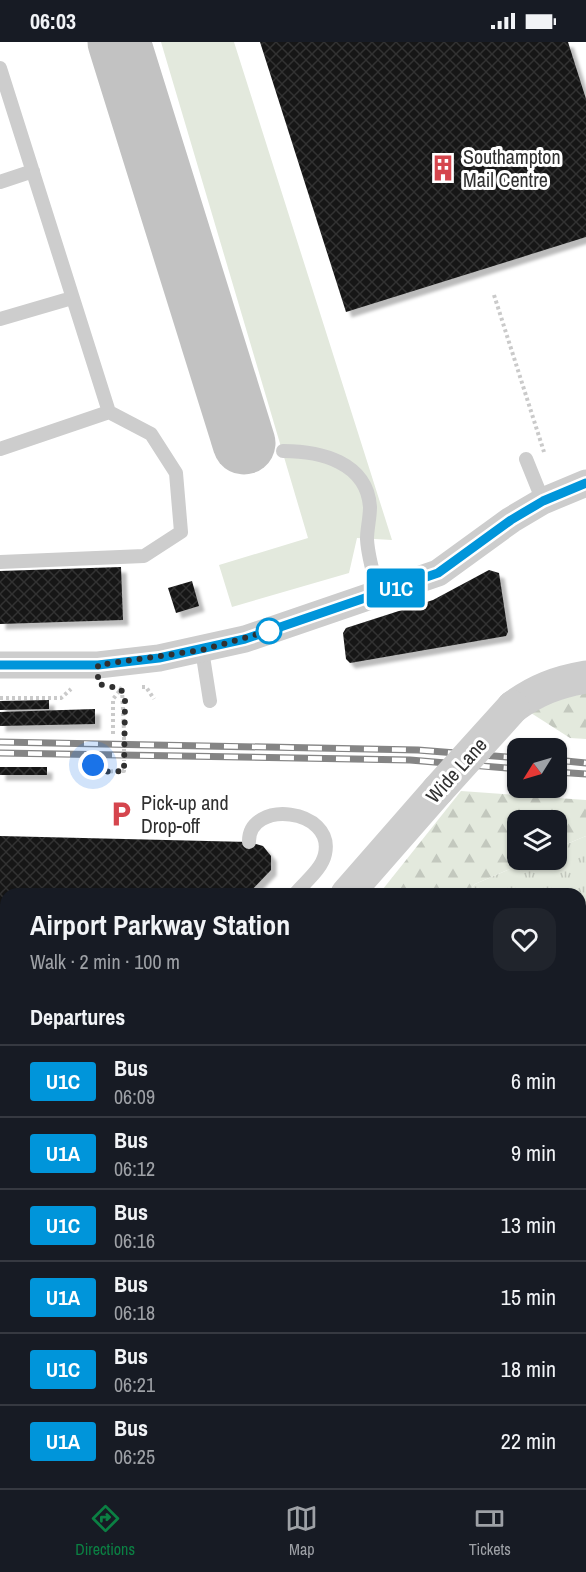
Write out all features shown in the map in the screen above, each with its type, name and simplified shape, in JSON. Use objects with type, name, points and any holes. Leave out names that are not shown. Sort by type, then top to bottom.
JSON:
[{"type":"street","points":[[0,665],[98,665],[202,650],[245,639],[438,573],[511,520],[543,501],[586,483]]},
{"type":"street","name":"Wide Lane","points":[[352,888],[513,707],[535,691],[563,681],[586,677]]},
{"type":"lane","points":[[0,68],[109,412],[151,434],[176,473],[181,532],[144,556],[0,562]]},
{"type":"lane","points":[[0,182],[33,171]]},
{"type":"lane","points":[[0,319],[72,298]]},
{"type":"lane","points":[[0,449],[109,412]]},
{"type":"lane","points":[[283,451],[324,455],[352,469],[363,483],[370,506],[367,539],[370,562],[379,594]]},
{"type":"lane","points":[[526,459],[543,501]]},
{"type":"lane","points":[[202,650],[210,701]]},
{"type":"lane","points":[[249,842],[249,834],[256,824],[278,813],[306,819],[318,827],[325,838],[326,853],[320,866],[300,888]]},
{"type":"path","points":[[494,295],[544,453]]},
{"type":"path","points":[[98,665],[98,684],[121,689],[129,688]]},
{"type":"path","points":[[138,687],[146,687],[154,699]]},
{"type":"path","points":[[93,765],[93,772],[124,771],[125,700],[121,689]]},
{"type":"path","points":[[114,734],[113,699],[121,689]]},
{"type":"green space","points":[[161,42],[234,42],[392,540],[357,538],[349,573],[232,607],[219,565],[308,538]]},
{"type":"green space","points":[[586,689],[586,739],[570,738],[531,713],[556,695]]},
{"type":"green space","points":[[461,791],[507,794],[507,798],[586,800],[586,836],[567,844],[567,810],[507,810],[508,870],[475,884],[471,888],[384,888]]},
{"type":"green space","points":[[586,836],[586,888],[471,888],[475,884],[508,870],[567,870],[567,844]]},
{"type":"building","name":"Southampton Mail Centre","points":[[260,42],[568,42],[586,99],[586,237],[346,312]]},
{"type":"building","points":[[121,567],[123,620],[0,624],[0,571]]},
{"type":"building","points":[[489,570],[499,573],[508,632],[506,636],[350,663],[346,659],[343,633],[346,628],[433,600]]},
{"type":"building","points":[[192,581],[199,606],[176,613],[168,588]]},
{"type":"building","points":[[49,700],[49,709],[0,710],[0,701]]},
{"type":"building","points":[[95,709],[95,724],[0,726],[0,712]]},
{"type":"building","points":[[0,767],[47,767],[47,775],[0,775]]},
{"type":"building","points":[[0,836],[249,842],[263,846],[271,856],[271,870],[254,888],[0,888]]},
{"type":"taxiway","points":[[119,42],[244,443]]},
{"type":"railway","points":[[0,742],[418,750],[507,757]]},
{"type":"railway","points":[[0,753],[410,760],[507,768]]},
{"type":"railway","points":[[567,761],[586,763]]},
{"type":"railway","points":[[567,773],[586,774]]},
{"type":"bus line","name":"U1C","points":[[0,665],[98,665],[159,658],[245,639],[438,573],[458,561],[511,520],[543,501],[586,483]]},
{"type":"place","name":"Southampton Mail Centre","points":[[443,168]]},
{"type":"place","name":"Pick-up and Drop-off","points":[[121,814]]},
{"type":"route","points":[[93,765],[93,772],[124,771],[125,700],[121,689],[98,684],[98,665],[202,650],[269,631]]}]
